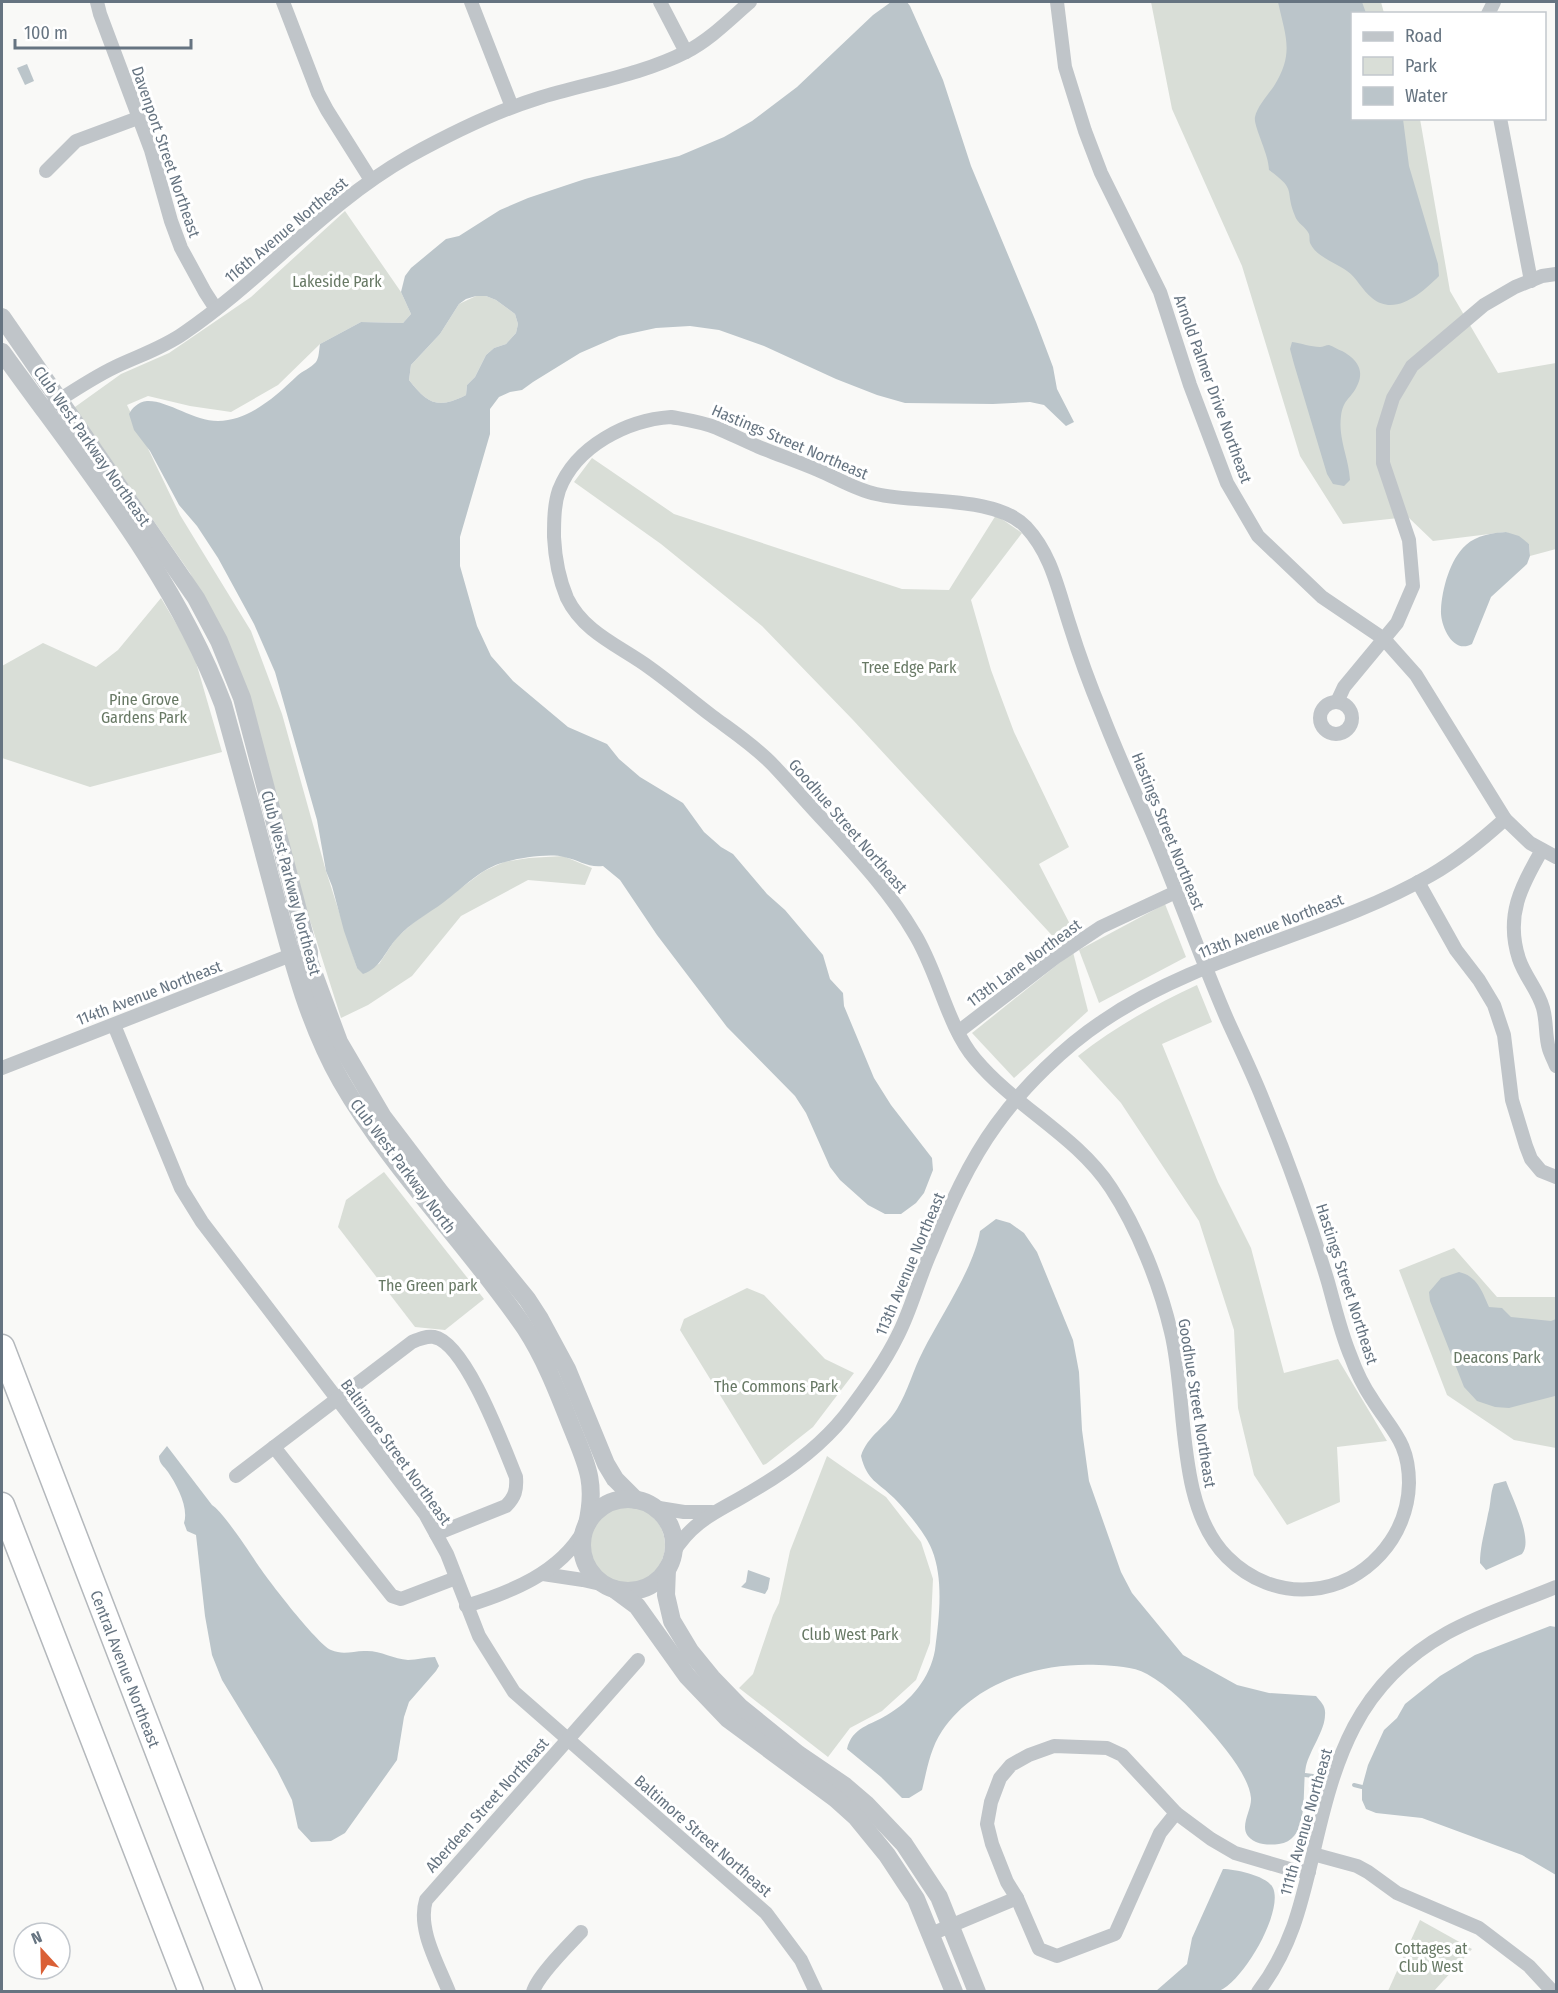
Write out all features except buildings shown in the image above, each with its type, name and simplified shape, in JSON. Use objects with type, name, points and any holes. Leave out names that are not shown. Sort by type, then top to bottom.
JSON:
[{"type":"highway","name":"Central Avenue Northeast","points":[[2,1347],[250,1992]]},
{"type":"highway","points":[[2,1505],[191,1992]]},
{"type":"street","name":"Davenport Street Northeast","points":[[97,2],[99,14],[151,150],[181,248],[216,309]]},
{"type":"street","points":[[283,2],[318,93],[371,180]]},
{"type":"street","points":[[471,2],[512,107]]},
{"type":"street","points":[[660,2],[686,52]]},
{"type":"street","name":"116th Avenue Northeast","points":[[43,410],[115,367],[183,334],[253,280],[335,206],[371,180],[440,140],[512,107],[644,69],[686,52],[708,39],[750,2]]},
{"type":"street","name":"Arnold Palmer Drive Northeast","points":[[1057,2],[1065,67],[1085,130],[1101,173],[1160,292],[1190,385],[1227,483],[1258,536],[1322,597],[1384,639],[1416,675],[1505,819],[1530,843],[1557,857]]},
{"type":"street","points":[[46,171],[76,141],[138,118]]},
{"type":"street","points":[[1500,120],[1531,281]]},
{"type":"street","points":[[1336,702],[1344,687],[1397,623],[1413,586],[1409,540],[1383,463],[1383,430],[1394,398],[1413,366],[1484,305],[1515,286],[1557,274]]},
{"type":"street","name":"Club West Parkway Northeast","points":[[2,317],[196,598],[219,640],[244,707],[300,954],[309,961],[339,1042],[383,1117],[540,1318],[567,1369],[606,1464],[615,1479],[636,1500]]},
{"type":"street","name":"Club West Parkway North","points":[[2,352],[91,474],[152,565],[176,603],[211,673],[300,954],[298,982],[324,1048],[371,1129],[512,1310],[538,1351],[556,1388],[591,1478],[592,1503],[585,1527]]},
{"type":"street","name":"Hastings Street Northeast","points":[[576,463],[584,453],[622,428],[649,418],[671,417],[709,424],[753,445],[820,470],[869,494],[996,509],[1013,514],[1030,530],[1051,565],[1071,630],[1101,712],[1265,1104],[1301,1196],[1351,1357],[1373,1400],[1402,1443],[1408,1465],[1409,1487],[1400,1528],[1387,1548],[1364,1569],[1343,1581]]},
{"type":"street","name":"Goodhue Street Northeast","points":[[576,463],[560,488],[554,520],[555,559],[568,601],[595,633],[648,666],[766,758],[859,859],[895,904],[917,936],[933,968],[958,1032],[971,1056],[1016,1099],[1068,1139],[1102,1175],[1126,1211],[1154,1277],[1171,1328],[1194,1493],[1202,1521],[1215,1544],[1249,1576],[1273,1586],[1297,1589],[1321,1588],[1343,1581]]},
{"type":"street","name":"113th Avenue Northeast","points":[[670,1561],[682,1539],[712,1512],[747,1494],[798,1461],[822,1441],[842,1419],[875,1374],[900,1333],[931,1249],[970,1169],[995,1126],[1016,1099],[1044,1070],[1102,1021],[1147,994],[1207,968],[1369,906],[1434,873],[1505,819]]},
{"type":"street","points":[[1542,850],[1517,898],[1514,934],[1519,959],[1538,992],[1544,1009],[1549,1048],[1557,1066]]},
{"type":"street","points":[[1418,882],[1456,950],[1479,980],[1494,1005],[1504,1035],[1508,1078],[1520,1130],[1531,1159],[1541,1171],[1557,1178]]},
{"type":"street","name":"113th Lane Northeast","points":[[958,1032],[1056,957],[1101,927],[1176,892]]},
{"type":"street","name":"114th Avenue Northeast","points":[[2,1068],[300,954]]},
{"type":"street","name":"Baltimore Street Northeast","points":[[114,1025],[181,1188],[202,1222],[424,1514],[447,1554],[478,1636],[514,1692],[766,1913],[801,1960],[816,1992]]},
{"type":"street","points":[[236,1476],[412,1342],[424,1337],[435,1337],[455,1351],[492,1416],[516,1477],[517,1488],[514,1498],[506,1506],[436,1534]]},
{"type":"street","points":[[274,1447],[392,1596],[401,1599],[456,1578]]},
{"type":"street","points":[[466,1606],[543,1574],[571,1551],[593,1515],[602,1507],[624,1499],[636,1500],[653,1507],[663,1516],[674,1539],[666,1595],[672,1621],[701,1665],[748,1714],[798,1754],[845,1786],[904,1844],[939,1897],[977,1992]]},
{"type":"street","name":"113th Avenue Northeast","points":[[653,1507],[684,1512],[712,1512]]},
{"type":"street","points":[[585,1527],[581,1546],[584,1562],[592,1575],[637,1606],[687,1676],[728,1719],[836,1799],[856,1817],[887,1855],[916,1899],[954,1992]]},
{"type":"street","points":[[543,1574],[583,1580],[626,1591],[638,1590],[660,1579],[670,1561]]},
{"type":"street","name":"111th Avenue Northeast","points":[[1258,1992],[1280,1958],[1295,1925],[1334,1773],[1367,1703],[1384,1682],[1424,1647],[1473,1620],[1557,1587]]},
{"type":"street","name":"Aberdeen Street Northeast","points":[[448,1992],[424,1924],[423,1910],[426,1900],[638,1660]]},
{"type":"street","points":[[1176,1813],[1160,1833],[1115,1934],[1057,1956],[1038,1949],[1017,1898],[1007,1882],[987,1824],[999,1778],[1011,1765],[1029,1755],[1054,1746],[1107,1748],[1122,1755],[1176,1813],[1211,1839],[1235,1853],[1293,1870],[1309,1872]]},
{"type":"street","points":[[1313,1854],[1357,1866],[1397,1893],[1479,1928],[1529,1966],[1553,1992]]},
{"type":"street","points":[[931,1934],[1017,1898]]},
{"type":"street","points":[[533,1992],[534,1986],[581,1932]]},
{"type":"green space","points":[[1151,2],[1381,2],[1384,12],[1351,12],[1351,120],[1420,120],[1450,291],[1498,373],[1556,363],[1556,549],[1530,556],[1529,544],[1506,532],[1433,541],[1408,517],[1343,524],[1300,456],[1242,266],[1172,109]]},
{"type":"green space","name":"Lakeside Park","points":[[345,211],[401,292],[411,314],[403,323],[361,322],[320,344],[278,385],[231,412],[190,406],[148,396],[127,405],[180,515],[251,631],[282,714],[326,871],[357,968],[379,964],[396,938],[412,924],[484,871],[504,862],[563,856],[592,868],[585,885],[528,880],[461,916],[412,976],[368,1005],[341,1018],[294,870],[237,669],[190,573],[96,438],[68,412],[121,374],[169,353],[251,297]]},
{"type":"green space","points":[[476,296],[486,296],[496,300],[515,314],[518,324],[516,333],[506,344],[494,348],[486,355],[475,377],[467,385],[466,395],[447,402],[433,402],[421,394],[409,380],[411,365],[440,334],[459,304]]},
{"type":"green space","name":"Tree Edge Park","points":[[592,458],[674,514],[902,589],[949,590],[996,515],[1022,533],[971,600],[991,670],[1014,732],[1069,847],[1039,864],[1074,932],[1060,944],[853,720],[762,626],[661,544],[574,482]]},
{"type":"green space","name":"Pine Grove Gardens Park","points":[[161,598],[193,652],[222,752],[90,787],[2,758],[2,666],[43,643],[96,667],[118,650]]},
{"type":"green space","points":[[1165,904],[1186,957],[1099,1003],[1079,950]]},
{"type":"green space","points":[[1073,952],[1088,1011],[1014,1078],[972,1033]]},
{"type":"green space","points":[[1197,985],[1212,1022],[1162,1044],[1218,1182],[1251,1248],[1284,1373],[1338,1359],[1387,1441],[1337,1447],[1340,1502],[1287,1525],[1254,1475],[1238,1408],[1234,1330],[1199,1221],[1121,1103],[1078,1056],[1135,1017]]},
{"type":"green space","name":"The Green park","points":[[384,1172],[484,1299],[445,1330],[415,1327],[338,1227],[346,1200]]},
{"type":"green space","name":"Deacons Park","points":[[1454,1248],[1497,1297],[1556,1297],[1556,1448],[1514,1440],[1447,1395],[1399,1270]]},
{"type":"green space","name":"The Commons Park","points":[[747,1288],[764,1295],[825,1359],[854,1373],[813,1427],[763,1465],[680,1330],[684,1319]]},
{"type":"green space","name":"Club West Park","points":[[827,1456],[886,1497],[921,1542],[933,1579],[930,1643],[916,1680],[882,1711],[850,1728],[828,1757],[739,1688],[753,1674],[779,1603],[790,1551]]},
{"type":"green space","points":[[626,1506],[641,1509],[654,1517],[662,1530],[665,1545],[662,1560],[654,1573],[641,1581],[626,1584],[611,1581],[598,1573],[590,1560],[587,1545],[590,1530],[598,1517],[611,1509]]},
{"type":"green space","name":"Cottages at Club West","points":[[1420,1920],[1472,1949],[1434,1991],[1388,1991]]},
{"type":"water","points":[[891,2],[907,2],[910,6],[943,80],[971,166],[1036,322],[1053,367],[1057,389],[1074,422],[1066,426],[1044,405],[1030,402],[905,403],[836,379],[764,346],[719,330],[690,326],[656,328],[619,336],[580,353],[522,390],[499,397],[490,409],[490,434],[460,537],[460,566],[477,626],[491,656],[513,681],[568,727],[607,744],[619,759],[640,777],[683,803],[704,832],[733,854],[823,955],[830,979],[843,993],[844,1006],[874,1078],[891,1105],[932,1158],[933,1170],[924,1193],[916,1203],[901,1214],[885,1214],[868,1205],[840,1180],[830,1167],[806,1113],[795,1096],[727,1027],[657,935],[620,880],[603,866],[593,866],[564,857],[551,856],[534,856],[496,865],[480,874],[408,928],[397,938],[374,968],[363,974],[357,968],[326,871],[317,820],[275,672],[254,624],[218,558],[197,526],[179,505],[150,451],[134,430],[129,414],[136,406],[147,401],[163,404],[200,418],[218,421],[240,417],[251,412],[314,364],[318,358],[320,344],[361,322],[403,323],[411,314],[401,292],[405,276],[411,268],[446,239],[459,236],[500,210],[528,198],[585,179],[679,156],[724,137],[752,121],[797,87],[873,15]],"holes":[[[476,296],[486,296],[496,300],[515,314],[518,324],[516,333],[506,344],[494,348],[486,355],[475,377],[467,385],[466,395],[456,400],[440,403],[427,399],[409,380],[411,365],[440,334],[459,304]]]},
{"type":"water","points":[[1278,2],[1362,2],[1366,12],[1351,12],[1351,120],[1403,120],[1409,166],[1438,264],[1439,276],[1425,289],[1399,304],[1381,303],[1372,298],[1347,271],[1326,259],[1313,248],[1308,232],[1296,218],[1287,187],[1269,170],[1255,117],[1284,64],[1285,34]]},
{"type":"water","points":[[27,64],[34,81],[25,85],[17,68]]},
{"type":"water","points":[[1292,342],[1317,347],[1331,346],[1347,354],[1356,362],[1360,371],[1359,382],[1345,403],[1341,416],[1341,433],[1350,480],[1344,486],[1333,484],[1327,474],[1290,349]]},
{"type":"water","points":[[1506,532],[1519,536],[1529,544],[1530,556],[1527,564],[1491,597],[1472,644],[1459,645],[1449,637],[1441,616],[1443,593],[1451,566],[1460,551],[1470,542],[1485,535]]},
{"type":"water","points":[[996,1219],[1010,1223],[1024,1233],[1037,1252],[1073,1340],[1079,1372],[1082,1430],[1089,1481],[1121,1572],[1132,1593],[1183,1655],[1237,1685],[1269,1693],[1316,1696],[1324,1707],[1323,1727],[1306,1766],[1300,1824],[1296,1834],[1289,1840],[1279,1844],[1262,1844],[1250,1838],[1245,1827],[1251,1798],[1245,1779],[1233,1760],[1199,1718],[1171,1691],[1147,1674],[1129,1668],[1099,1665],[1055,1667],[1033,1671],[991,1687],[956,1714],[942,1731],[932,1752],[922,1790],[909,1798],[902,1798],[847,1749],[849,1742],[858,1731],[896,1709],[918,1688],[929,1670],[935,1650],[939,1613],[938,1574],[932,1550],[921,1530],[904,1509],[866,1471],[861,1456],[872,1437],[897,1409],[923,1351],[971,1261],[980,1231]]},
{"type":"water","points":[[1459,1272],[1475,1281],[1489,1307],[1502,1308],[1511,1317],[1551,1321],[1556,1319],[1555,1396],[1509,1408],[1495,1407],[1477,1401],[1464,1387],[1430,1301],[1429,1292],[1441,1278]]},
{"type":"water","points":[[167,1446],[240,1538],[279,1593],[324,1645],[336,1652],[372,1651],[408,1660],[435,1657],[439,1666],[409,1702],[404,1717],[397,1760],[345,1833],[331,1841],[311,1842],[298,1828],[292,1800],[277,1770],[222,1680],[212,1655],[205,1616],[196,1535],[187,1531],[181,1497],[175,1483],[159,1459]]},
{"type":"water","points":[[1506,1481],[1524,1529],[1525,1548],[1522,1554],[1486,1570],[1480,1563],[1480,1557],[1492,1492],[1494,1484]]},
{"type":"water","points":[[748,1570],[770,1578],[765,1594],[741,1587],[746,1582]]},
{"type":"water","points":[[1550,1626],[1556,1627],[1556,1875],[1522,1855],[1422,1818],[1376,1813],[1366,1809],[1362,1800],[1362,1787],[1368,1765],[1384,1730],[1397,1718],[1405,1704],[1440,1676],[1475,1655]]},
{"type":"water","points":[[1223,1869],[1258,1877],[1273,1888],[1275,1899],[1272,1914],[1258,1947],[1237,1977],[1216,1992],[1156,1991],[1187,1964],[1192,1938]]},
{"type":"waterway","points":[[1305,1775],[1313,1776]]},
{"type":"waterway","points":[[1354,1785],[1362,1787]]}]
